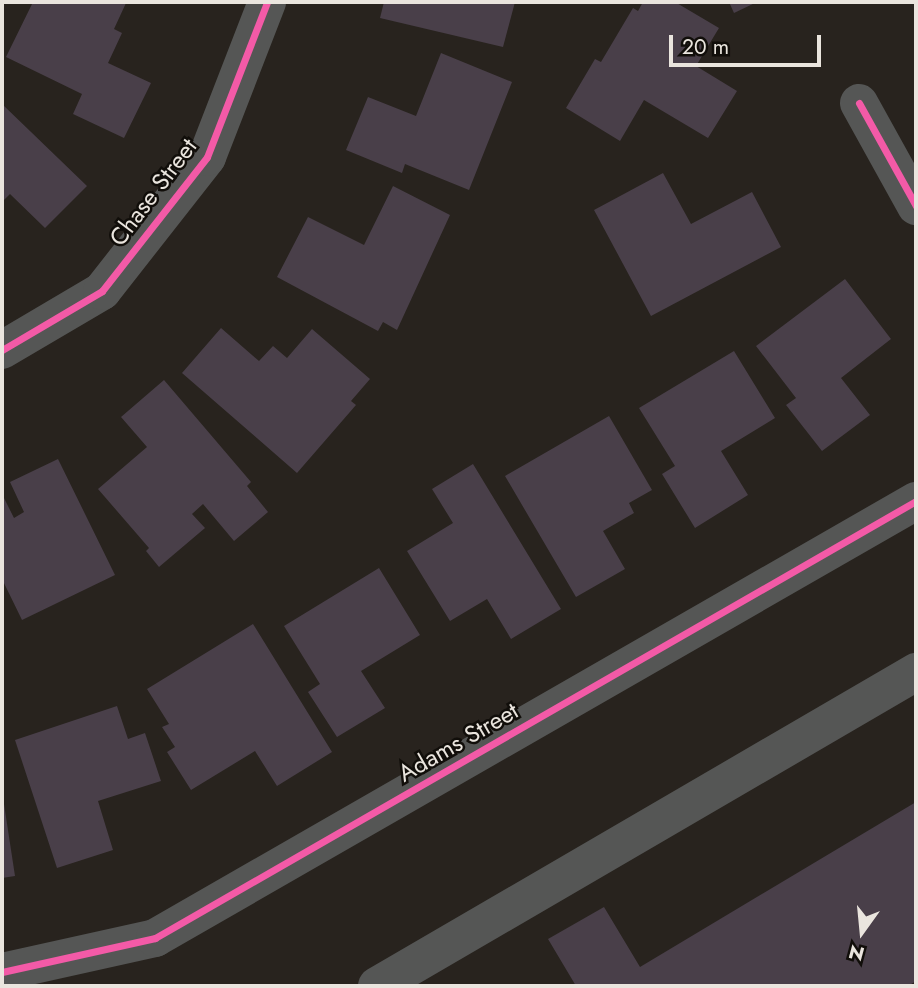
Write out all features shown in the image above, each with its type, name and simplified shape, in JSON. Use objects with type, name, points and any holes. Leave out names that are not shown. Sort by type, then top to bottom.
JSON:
[{"type":"street","name":"Chase Street","points":[[2,350],[102,290],[207,158],[267,2]]},
{"type":"street","points":[[859,103],[916,206]]},
{"type":"street","name":"Adams Street","points":[[2,972],[155,938],[916,502]]},
{"type":"street","points":[[377,986],[916,672]]},
{"type":"building","points":[[33,2],[126,3],[114,29],[122,33],[108,63],[151,83],[124,138],[73,114],[82,94],[6,57]]},
{"type":"building","points":[[384,2],[515,2],[503,47],[380,18]]},
{"type":"building","points":[[643,2],[675,2],[719,28],[696,66],[737,91],[708,138],[644,100],[620,141],[566,108],[595,59],[601,62],[633,8],[638,11]]},
{"type":"building","points":[[729,2],[757,2],[734,13]]},
{"type":"building","points":[[441,53],[512,82],[469,190],[405,164],[402,173],[346,150],[368,97],[416,116]]},
{"type":"building","points":[[2,104],[87,186],[45,228],[10,194],[2,202]]},
{"type":"building","points":[[663,173],[691,224],[752,192],[781,247],[651,316],[594,210]]},
{"type":"building","points":[[393,186],[450,215],[397,330],[383,322],[378,331],[277,277],[308,217],[364,245]]},
{"type":"building","points":[[845,279],[891,339],[841,378],[870,415],[822,451],[786,405],[796,398],[756,346]]},
{"type":"building","points":[[221,328],[259,361],[273,346],[287,358],[312,329],[370,379],[351,401],[356,405],[297,473],[182,373]]},
{"type":"building","points":[[734,351],[775,418],[721,451],[748,495],[695,528],[662,474],[675,466],[639,408]]},
{"type":"building","points":[[164,380],[251,482],[247,486],[268,512],[234,541],[203,504],[192,514],[205,528],[159,567],[146,551],[149,548],[98,489],[147,447],[121,417]]},
{"type":"building","points":[[609,416],[652,490],[629,503],[634,513],[603,531],[625,569],[576,597],[505,476]]},
{"type":"building","points":[[58,459],[115,575],[22,620],[2,579],[2,494],[14,518],[24,512],[10,482]]},
{"type":"building","points":[[473,464],[561,609],[511,639],[487,599],[450,621],[407,551],[453,523],[432,489]]},
{"type":"building","points":[[379,568],[420,635],[361,671],[385,708],[337,737],[308,692],[320,684],[284,626]]},
{"type":"building","points":[[253,624],[332,752],[277,786],[255,751],[191,790],[167,752],[175,747],[162,727],[169,724],[147,689]]},
{"type":"building","points":[[117,706],[128,739],[145,733],[161,781],[98,801],[113,850],[57,868],[15,740]]},
{"type":"building","points":[[2,791],[15,876],[2,878]]},
{"type":"building","points":[[916,802],[916,981],[908,986],[576,986],[548,939],[604,907],[640,967]]},
{"type":"cycle path","points":[[2,350],[102,291],[207,157],[267,2]]},
{"type":"cycle path","points":[[859,103],[916,206]]},
{"type":"cycle path","points":[[2,972],[155,938],[916,501]]}]
